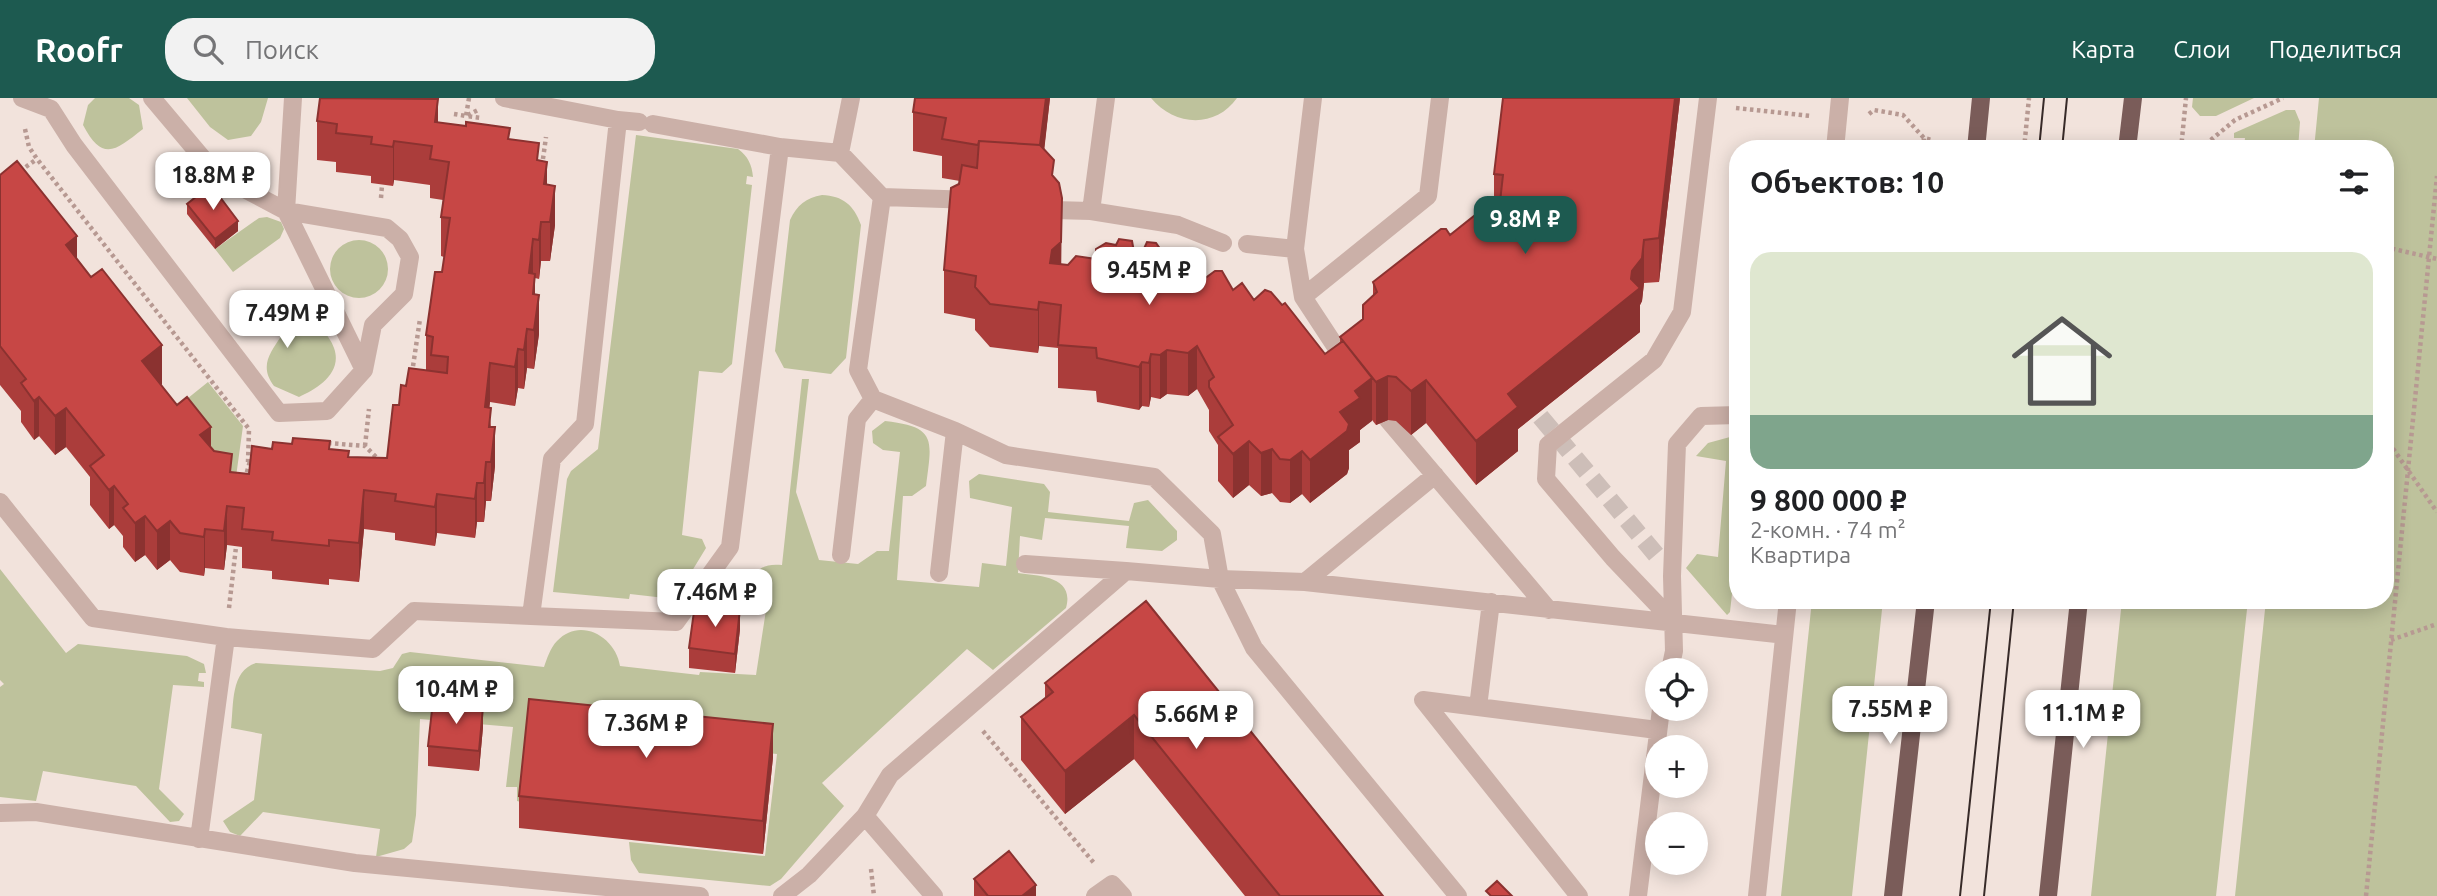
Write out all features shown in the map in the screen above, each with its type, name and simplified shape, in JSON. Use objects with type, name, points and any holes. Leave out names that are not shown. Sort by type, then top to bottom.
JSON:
[{"type":"main road","points":[[1977,140],[1981,98]]},
{"type":"main road","points":[[2128,140],[2133,98]]},
{"type":"main road","points":[[1893,896],[1925,609]]},
{"type":"main road","points":[[2048,896],[2078,609]]},
{"type":"street","points":[[22,98],[58,103],[74,145],[279,414],[327,411],[365,370],[373,326],[404,294],[410,257],[400,239],[387,228],[286,211],[216,174],[152,98]]},
{"type":"street","points":[[293,98],[286,211],[365,370]]},
{"type":"street","points":[[504,98],[780,147],[840,153],[882,197],[978,200]]},
{"type":"street","points":[[840,153],[851,98]]},
{"type":"street","points":[[1091,211],[1106,98]]},
{"type":"street","points":[[1313,98],[1295,249],[1303,297],[1351,372]]},
{"type":"street","points":[[1303,297],[1428,196],[1440,98]]},
{"type":"street","points":[[1674,622],[1613,558],[1546,479],[1548,445],[1654,360],[1682,312],[1708,98]]},
{"type":"street","points":[[1836,140],[1840,98]]},
{"type":"street","points":[[531,616],[552,459],[585,424],[618,120]]},
{"type":"street","points":[[0,502],[93,618],[226,637],[373,649],[414,611],[677,622],[730,547],[780,147]]},
{"type":"street","points":[[882,197],[858,370],[873,400],[956,430],[1006,455],[1154,477],[1212,534],[1220,579],[1254,648],[1458,896]]},
{"type":"street","points":[[1053,209],[1091,211],[1178,225],[1223,243]]},
{"type":"street","points":[[1247,244],[1295,249]]},
{"type":"street","points":[[841,555],[857,419],[873,400]]},
{"type":"street","points":[[1671,658],[1677,444],[1701,416],[1729,415]]},
{"type":"street","points":[[1388,420],[1549,610]]},
{"type":"street","points":[[939,573],[956,430]]},
{"type":"street","points":[[1305,582],[1434,475]]},
{"type":"street","points":[[1658,558],[1672,576]]},
{"type":"street","points":[[1025,564],[1220,579],[1305,582],[1784,635]]},
{"type":"street","points":[[782,896],[810,875],[865,816],[890,775],[1126,572]]},
{"type":"street","points":[[1478,707],[1491,602]]},
{"type":"street","points":[[1757,896],[1787,609]]},
{"type":"street","points":[[200,839],[226,637]]},
{"type":"street","points":[[1579,896],[1423,700],[1657,730]]},
{"type":"street","points":[[1637,896],[1659,721]]},
{"type":"street","points":[[0,813],[36,812],[355,863],[700,896]]},
{"type":"street","points":[[865,816],[934,896]]},
{"type":"street","points":[[1095,896],[1117,890]]},
{"type":"path","points":[[2025,140],[2029,98]]},
{"type":"path","points":[[2182,140],[2186,98]]},
{"type":"path","points":[[2211,140],[2235,120],[2283,98]]},
{"type":"path","points":[[1737,108],[1819,117]]},
{"type":"path","points":[[1862,121],[1874,110],[1903,115],[1924,138],[1932,140]]},
{"type":"path","points":[[454,114],[466,116]]},
{"type":"path","points":[[17,124],[26,130],[29,147],[37,159],[249,429],[244,487]]},
{"type":"path","points":[[542,167],[547,129]]},
{"type":"path","points":[[9,178],[37,159]]},
{"type":"path","points":[[2394,608],[2437,176]]},
{"type":"path","points":[[380,204],[390,205]]},
{"type":"path","points":[[2394,249],[2437,259]]},
{"type":"path","points":[[411,376],[421,313]]},
{"type":"path","points":[[418,339],[430,342]]},
{"type":"path","points":[[365,446],[370,402]]},
{"type":"path","points":[[315,442],[365,446],[382,463]]},
{"type":"path","points":[[2394,451],[2437,512]]},
{"type":"path","points":[[248,462],[258,454]]},
{"type":"path","points":[[226,637],[236,547]]},
{"type":"path","points":[[2373,896],[2366,893],[2394,609]]},
{"type":"path","points":[[2391,640],[2437,624]]},
{"type":"path","points":[[964,709],[1117,890]]},
{"type":"green space","points":[[95,98],[129,98],[139,105],[143,129],[117,147],[104,149],[97,145],[83,125],[88,105]]},
{"type":"green space","points":[[187,98],[268,98],[261,122],[251,136],[228,140],[210,127]]},
{"type":"green space","points":[[1151,98],[1237,98],[1218,115],[1194,120],[1171,114]]},
{"type":"green space","points":[[2193,98],[2254,98],[2216,116],[2200,116],[2192,107]]},
{"type":"green space","points":[[2319,98],[2437,98],[2437,896],[2235,896],[2265,609],[2394,609],[2394,140],[2315,140]]},
{"type":"green space","points":[[2286,110],[2295,110],[2300,122],[2299,140],[2245,140],[2234,138],[2234,133]]},
{"type":"green space","points":[[636,135],[738,149],[747,158],[753,177],[747,176],[746,184],[752,185],[732,364],[722,373],[699,371],[682,535],[702,539],[706,548],[681,589],[665,598],[630,594],[629,599],[553,592],[567,479],[571,471],[598,449]]},
{"type":"green space","points":[[822,195],[836,197],[847,203],[861,225],[846,358],[831,374],[784,368],[775,351],[790,220],[803,203]]},
{"type":"green space","points":[[267,217],[281,222],[284,229],[280,238],[233,272],[215,249],[259,218]]},
{"type":"green space","points":[[359,240],[375,245],[383,253],[388,269],[383,285],[375,293],[359,298],[343,293],[335,285],[330,269],[335,253],[343,245]]},
{"type":"green space","points":[[293,306],[305,308],[329,338],[336,357],[335,365],[327,379],[299,397],[274,386],[267,372],[270,354],[282,335],[269,318]]},
{"type":"green space","points":[[802,379],[809,379],[796,492],[819,560],[858,564],[877,551],[889,551],[900,452],[883,450],[873,443],[872,431],[885,421],[914,427],[927,438],[929,446],[926,486],[912,496],[903,496],[897,580],[979,587],[982,563],[1006,566],[1012,507],[970,498],[969,481],[979,474],[1044,484],[1050,492],[1048,512],[1129,521],[1134,503],[1148,500],[1177,531],[1177,540],[1162,551],[1126,548],[1129,526],[1045,518],[1042,540],[1020,536],[1018,573],[1045,577],[1060,584],[1067,597],[1066,608],[993,670],[967,649],[822,783],[844,806],[781,879],[770,886],[639,873],[631,860],[629,842],[765,856],[777,754],[528,730],[521,802],[517,801],[517,787],[506,787],[513,727],[420,719],[416,815],[412,842],[404,849],[376,857],[380,829],[263,812],[240,836],[230,832],[223,821],[254,800],[262,734],[231,728],[237,681],[248,667],[256,663],[380,671],[393,668],[402,654],[410,652],[544,667],[557,641],[576,630],[586,630],[596,633],[612,646],[620,666],[699,675],[700,672],[756,675],[766,610],[753,600],[749,587],[757,572],[765,566],[782,565]]},
{"type":"green space","points":[[208,382],[243,426],[235,484],[167,415]]},
{"type":"green space","points":[[1729,437],[1730,609],[1727,615],[1686,568],[1697,554],[1718,557],[1726,461],[1696,456],[1708,443]]},
{"type":"green space","points":[[0,569],[66,653],[78,644],[187,656],[204,664],[206,673],[199,673],[198,681],[204,682],[204,687],[173,685],[159,789],[184,814],[179,821],[170,822],[136,786],[43,771],[36,801],[0,797],[0,687],[4,684],[0,680]]},
{"type":"green space","points":[[1811,609],[1882,609],[1852,896],[1781,896]]},
{"type":"green space","points":[[2121,609],[2247,609],[2216,896],[2091,896]]},
{"type":"building","points":[[320,98],[438,99],[435,122],[466,126],[466,122],[510,128],[508,139],[539,143],[537,160],[547,162],[544,184],[555,186],[550,222],[541,222],[539,240],[533,239],[529,273],[535,274],[533,294],[539,295],[534,330],[527,329],[524,350],[518,349],[515,367],[490,363],[485,407],[491,408],[489,427],[495,427],[491,462],[486,462],[484,483],[477,483],[475,499],[437,494],[435,507],[395,501],[396,494],[364,490],[359,543],[329,540],[329,546],[272,540],[273,532],[242,529],[244,508],[227,506],[224,531],[205,529],[204,537],[180,533],[170,521],[157,531],[145,516],[135,523],[123,508],[128,504],[114,486],[109,490],[90,466],[104,455],[66,408],[55,416],[39,397],[34,401],[21,383],[26,379],[0,346],[0,175],[17,161],[77,236],[66,245],[91,277],[102,269],[162,345],[142,361],[177,405],[187,397],[211,427],[200,435],[214,451],[232,454],[230,472],[249,474],[252,446],[272,449],[273,442],[292,444],[293,438],[330,441],[329,449],[349,451],[348,457],[387,458],[393,405],[399,405],[401,385],[406,386],[409,368],[447,373],[448,357],[431,355],[433,337],[426,335],[435,272],[442,272],[450,218],[441,217],[449,162],[430,159],[432,146],[394,141],[393,147],[371,144],[372,137],[336,133],[337,124],[317,121]]},
{"type":"building","points":[[915,98],[1046,98],[1040,145],[979,141],[978,145],[942,139],[946,118],[913,112]]},
{"type":"building","points":[[1503,98],[1675,98],[1659,238],[1644,240],[1642,258],[1632,271],[1631,279],[1640,288],[1508,394],[1518,407],[1476,441],[1426,380],[1411,391],[1396,377],[1388,376],[1376,382],[1340,337],[1363,319],[1363,305],[1377,292],[1373,282],[1441,229],[1446,229],[1450,235],[1484,208],[1487,212],[1500,202],[1503,175],[1494,174]]},
{"type":"building","points":[[979,141],[1040,145],[1054,160],[1052,175],[1059,183],[1062,198],[1061,242],[1052,250],[1050,263],[1068,265],[1076,256],[1096,259],[1096,249],[1106,243],[1116,245],[1119,239],[1132,241],[1134,252],[1142,253],[1147,242],[1156,243],[1161,250],[1170,250],[1178,258],[1178,267],[1197,270],[1204,279],[1215,271],[1222,271],[1233,290],[1242,283],[1254,300],[1265,290],[1271,292],[1282,305],[1285,303],[1325,354],[1343,341],[1372,378],[1355,391],[1360,398],[1340,412],[1349,424],[1347,431],[1310,460],[1302,451],[1290,460],[1280,459],[1272,449],[1261,453],[1249,441],[1233,454],[1218,437],[1233,425],[1209,387],[1209,381],[1214,377],[1197,346],[1188,353],[1167,350],[1160,355],[1151,354],[1149,363],[1142,362],[1139,367],[1097,358],[1096,348],[1058,345],[1061,305],[1039,302],[1038,310],[990,304],[975,287],[976,276],[944,270],[951,188],[959,184],[962,165],[977,168]]},
{"type":"building","points":[[211,185],[238,221],[215,239],[187,204]]},
{"type":"building","points":[[1146,601],[1383,896],[1280,896],[1134,715],[1065,771],[1021,717],[1053,692],[1045,683]]},
{"type":"building","points":[[695,604],[740,609],[735,654],[689,648]]},
{"type":"building","points":[[529,699],[773,724],[763,821],[519,796]]},
{"type":"building","points":[[433,701],[483,707],[479,751],[428,746]]},
{"type":"building","points":[[1009,851],[1036,885],[1022,896],[988,896],[974,879]]},
{"type":"building","points":[[1497,881],[1512,896],[1491,896],[1486,891]]},
{"type":"tunnel","points":[[1523,396],[1658,557]]},
{"type":"tram line","points":[[2040,140],[2044,98]]},
{"type":"tram line","points":[[2063,140],[2067,98]]},
{"type":"tram line","points":[[1960,896],[1990,609]]},
{"type":"tram line","points":[[1984,896],[2013,609]]}]
